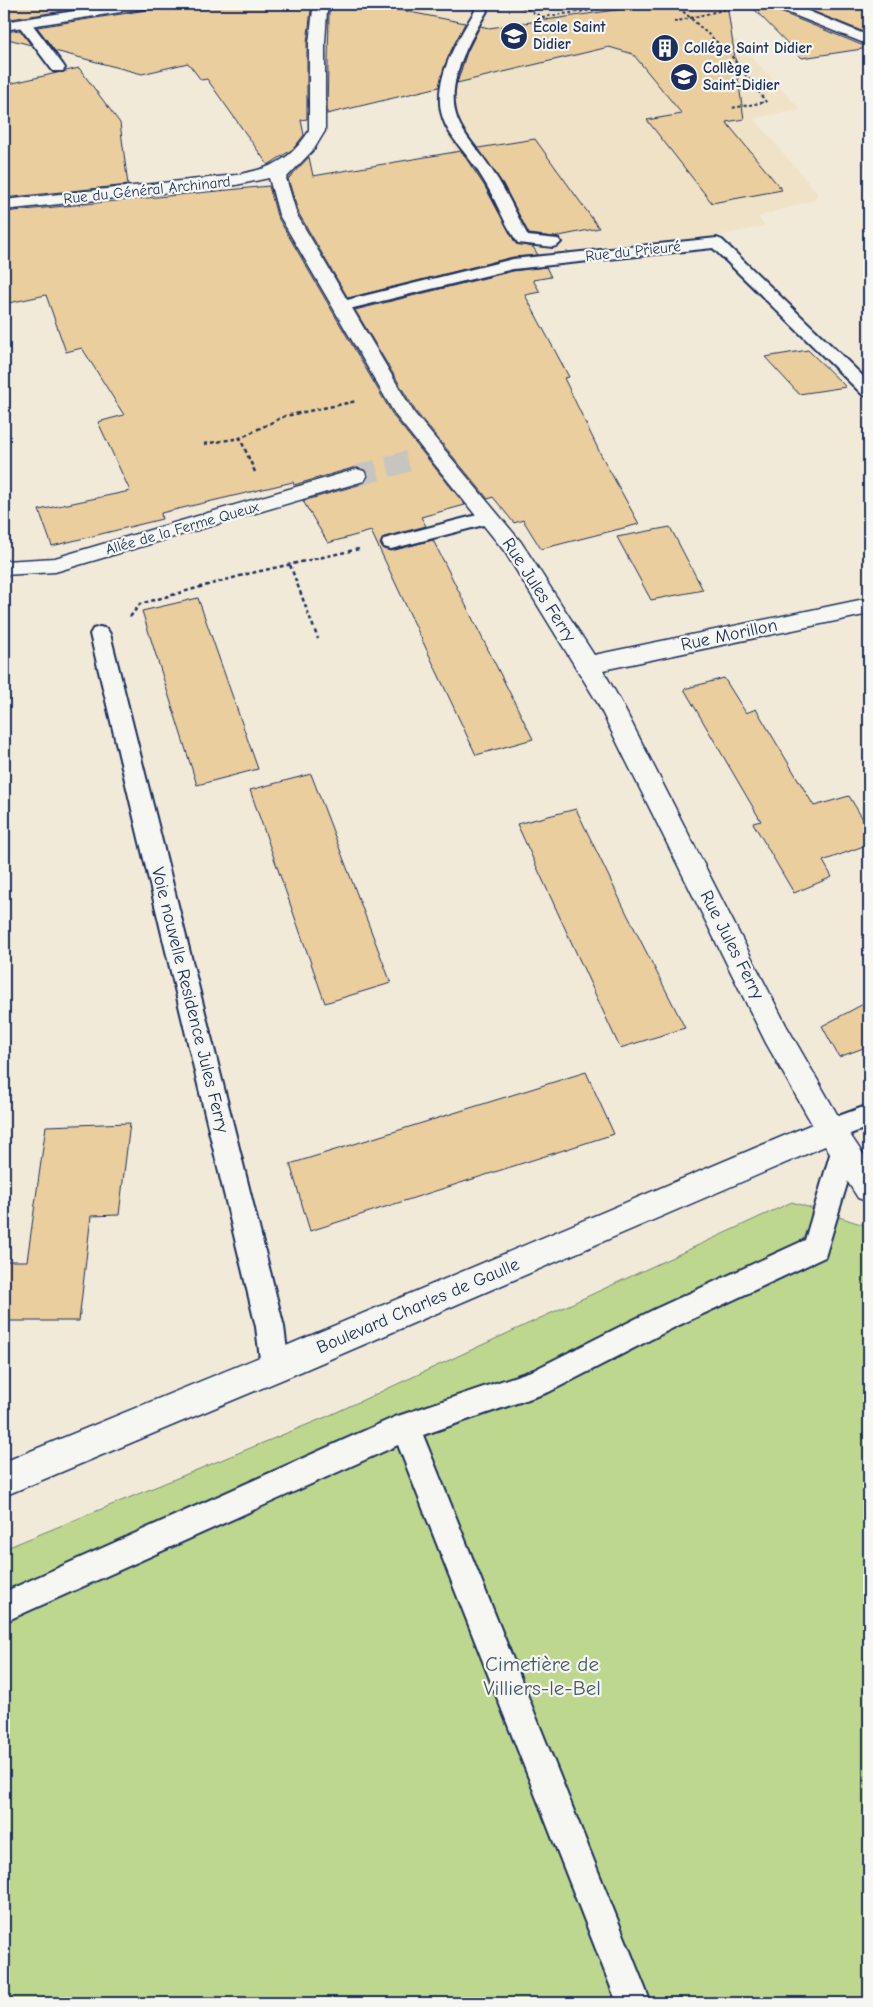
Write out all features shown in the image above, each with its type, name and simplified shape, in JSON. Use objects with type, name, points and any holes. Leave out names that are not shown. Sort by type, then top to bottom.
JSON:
[{"type":"street","points":[[4,26],[146,4]]},
{"type":"street","points":[[779,4],[869,41]]},
{"type":"street","name":"Rue Jules Ferry","points":[[321,6],[316,43],[317,131],[308,145],[277,177],[288,215],[406,416],[513,547],[588,664],[614,710],[776,1034],[837,1141],[869,1188]]},
{"type":"street","name":"Rue du Général Archinard","points":[[4,205],[236,180],[261,175],[289,164]]},
{"type":"street","points":[[415,459],[436,452]]},
{"type":"street","name":"Allée de la Ferme Queux","points":[[4,568],[55,565],[357,476]]},
{"type":"street","name":"Rue Morillon","points":[[588,664],[869,606]]},
{"type":"street","name":"Boulevard Charles de Gaulle","points":[[4,1479],[275,1367],[837,1141]]},
{"type":"lane","points":[[479,4],[481,11],[454,62],[447,103],[450,120],[462,140],[479,160],[523,240],[553,242]]},
{"type":"lane","points":[[25,24],[58,68]]},
{"type":"lane","name":"Rue du Prieuré","points":[[341,306],[513,264],[717,243],[869,391]]},
{"type":"lane","points":[[391,543],[489,518]]},
{"type":"lane","name":"Voie nouvelle Residence Jules Ferry","points":[[100,634],[270,1327],[275,1367]]},
{"type":"lane","points":[[4,1607],[404,1427],[539,1382],[663,1319],[816,1248],[837,1141],[869,1116]]},
{"type":"lane","points":[[404,1427],[634,2003]]},
{"type":"path","points":[[517,4],[548,20]]},
{"type":"path","points":[[542,17],[636,4]]},
{"type":"path","points":[[675,4],[730,54],[766,102],[732,108]]},
{"type":"path","points":[[674,22],[748,4]]},
{"type":"path","points":[[204,444],[240,438],[285,416],[394,394]]},
{"type":"path","points":[[240,438],[269,502]]},
{"type":"path","points":[[100,634],[128,620],[140,604],[247,574],[391,543]]},
{"type":"path","points":[[290,565],[318,639]]},
{"type":"shaded area","points":[[419,4],[694,4],[740,44],[801,110],[754,118],[818,194],[814,200],[758,217],[765,226],[718,236],[540,253],[500,262],[447,134],[436,89],[450,45],[414,13]]},
{"type":"green space","name":"Cimetière de Villiers-le-Bel","points":[[792,1202],[864,1225],[869,1232],[869,2003],[4,2003],[4,1549],[326,1417]]},
{"type":"building","points":[[4,4],[109,4],[4,20]]},
{"type":"building","points":[[156,4],[316,4],[311,10],[307,43],[307,119],[301,120],[304,135],[293,149],[268,165],[207,79],[201,80],[188,63],[142,74],[55,51],[37,27],[147,10],[154,8]]},
{"type":"building","points":[[336,4],[369,4],[465,23],[445,65],[439,87],[327,114],[329,12]]},
{"type":"building","points":[[658,4],[727,4],[744,119],[726,122],[782,190],[712,203],[647,120],[682,114],[633,54],[609,47],[457,83],[467,52],[480,26],[489,28]]},
{"type":"building","points":[[749,4],[770,4],[773,9],[869,48],[802,58]]},
{"type":"building","points":[[795,4],[869,4],[869,34]]},
{"type":"building","points":[[20,30],[31,45],[4,38],[4,32]]},
{"type":"building","points":[[79,68],[120,123],[128,185],[4,198],[4,85]]},
{"type":"building","points":[[535,139],[599,228],[554,237],[529,234],[503,184],[478,148]]},
{"type":"building","points":[[461,151],[484,185],[516,244],[533,247],[538,255],[513,257],[348,298],[299,214],[288,179],[309,157],[313,176]]},
{"type":"building","points":[[269,186],[277,216],[394,417],[465,505],[421,517],[426,526],[384,537],[380,544],[383,549],[391,551],[433,540],[533,739],[476,755],[371,531],[328,543],[303,501],[365,483],[369,475],[365,469],[356,467],[294,485],[293,482],[161,513],[162,519],[52,546],[39,510],[130,491],[98,422],[124,415],[82,348],[66,352],[46,295],[4,304],[4,212]]},
{"type":"building","points":[[546,267],[551,277],[533,280],[540,292],[525,295],[569,377],[564,378],[600,453],[639,524],[541,549],[523,520],[514,523],[493,497],[488,499],[416,412],[355,310],[513,271]]},
{"type":"building","points":[[808,350],[846,387],[799,394],[765,357]]},
{"type":"building","points":[[670,527],[703,590],[651,600],[617,537]]},
{"type":"building","points":[[198,598],[258,769],[197,785],[142,611]]},
{"type":"building","points":[[724,678],[746,713],[756,709],[814,806],[849,796],[869,829],[869,844],[823,861],[832,877],[794,893],[753,823],[761,821],[684,689]]},
{"type":"building","points":[[311,774],[391,983],[325,1003],[250,790]]},
{"type":"building","points":[[576,809],[685,1028],[620,1048],[517,824]]},
{"type":"building","points":[[869,1001],[869,1046],[839,1057],[822,1026]]},
{"type":"building","points":[[586,1072],[614,1134],[310,1231],[290,1164]]},
{"type":"building","points":[[130,1123],[119,1215],[91,1216],[79,1321],[4,1321],[4,1261],[27,1261],[46,1126]]},
{"type":"tunnel","points":[[357,476],[415,459]]},
{"type":"place","name":"École Saint Didier","points":[[514,36]]},
{"type":"place","name":"Collége Saint Didier","points":[[665,48]]},
{"type":"place","name":"Collège Saint-Didier","points":[[684,77]]}]
